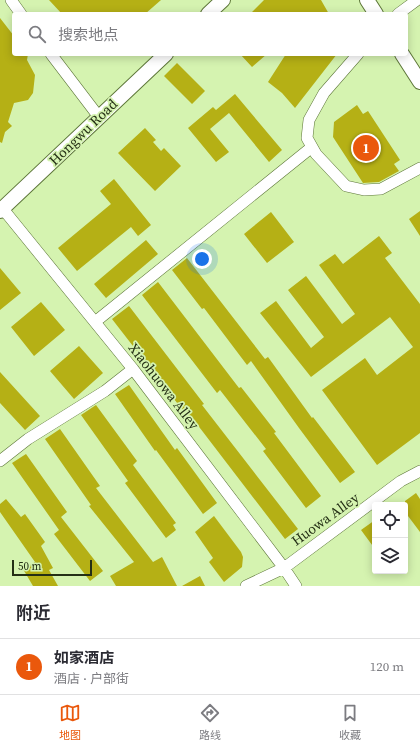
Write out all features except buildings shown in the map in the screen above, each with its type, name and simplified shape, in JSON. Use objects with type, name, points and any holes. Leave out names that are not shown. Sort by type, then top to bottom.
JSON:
[{"type":"main road","points":[[210,12],[223,0]]},
{"type":"main road","points":[[367,0],[375,12]]},
{"type":"main road","name":"Hongwu Road","points":[[1,210],[164,56]]},
{"type":"main road","points":[[403,56],[420,82]]},
{"type":"street","points":[[11,0],[20,12]]},
{"type":"street","points":[[401,12],[417,0]]},
{"type":"street","points":[[53,56],[99,117]]},
{"type":"street","points":[[356,56],[324,93],[309,120],[308,138],[312,147],[316,154],[346,186],[364,190],[381,189],[420,168]]},
{"type":"street","points":[[95,322],[312,147]]},
{"type":"street","name":"Xiaohuowa Alley","points":[[1,210],[133,369],[284,568],[296,586]]},
{"type":"street","points":[[0,461],[28,439],[105,391],[133,369]]},
{"type":"street","name":"Huowa Alley","points":[[246,586],[284,568],[401,481],[420,471]]},
{"type":"place","name":"如家酒店","points":[[366,148]]}]
